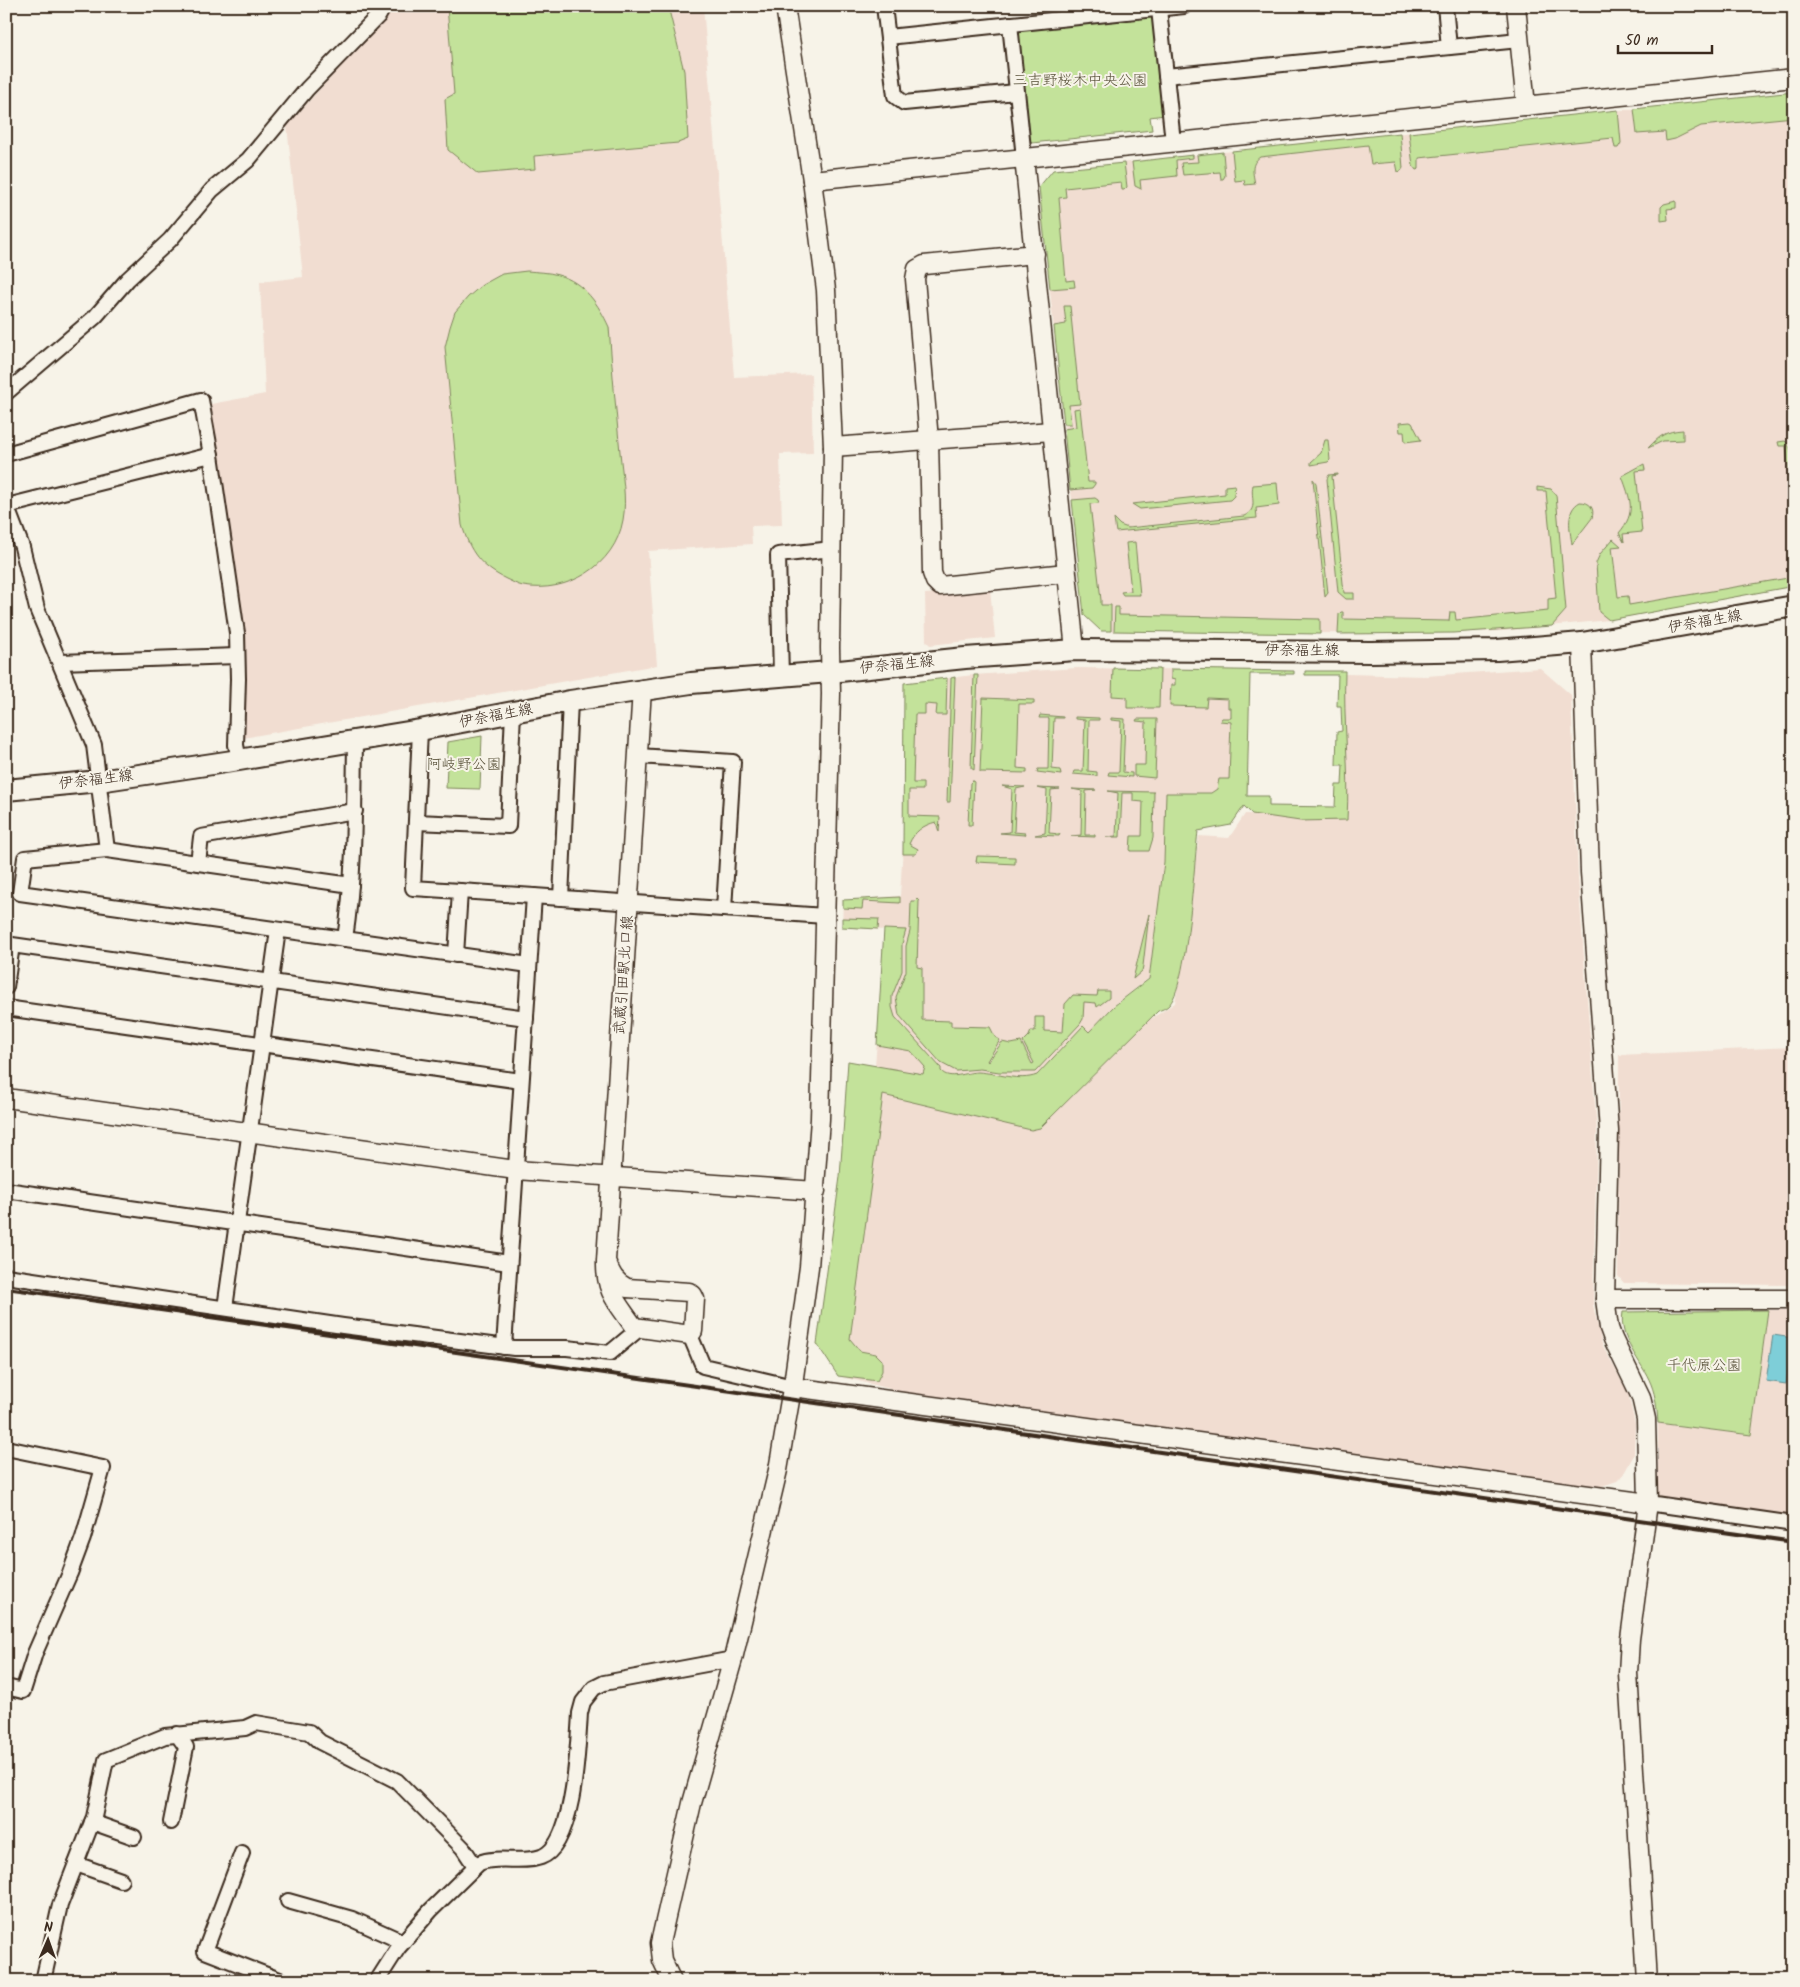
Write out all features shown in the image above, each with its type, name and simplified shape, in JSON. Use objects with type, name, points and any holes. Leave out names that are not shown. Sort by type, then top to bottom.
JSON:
[{"type":"main road","name":"伊奈福生線","points":[[6,790],[99,781],[239,760],[420,730],[570,701],[691,683],[830,672],[965,658],[1076,650],[1443,652],[1497,650],[1582,643],[1794,606]]},
{"type":"street","points":[[6,393],[95,317],[128,278],[170,240],[212,190],[248,160],[307,89],[379,15],[384,6]]},
{"type":"street","points":[[672,1981],[662,1960],[660,1943],[692,1803],[733,1659],[778,1470],[793,1387],[809,1267],[816,1191],[820,1119],[825,916],[833,447],[826,290],[812,180],[785,6]]},
{"type":"street","points":[[884,6],[895,96],[904,103],[1016,92]]},
{"type":"street","points":[[888,37],[1010,24],[1084,11],[1159,9],[1184,6]]},
{"type":"street","points":[[1445,6],[1449,47]]},
{"type":"street","points":[[1519,7],[1519,40],[1526,106]]},
{"type":"street","points":[[1159,9],[1173,142]]},
{"type":"street","points":[[1010,24],[1035,254],[1066,573],[1076,650]]},
{"type":"street","points":[[1166,76],[1519,40]]},
{"type":"street","points":[[812,180],[1794,78]]},
{"type":"street","points":[[1035,254],[924,265],[917,270],[915,278],[928,440],[932,573],[935,581],[940,586],[1066,573]]},
{"type":"street","points":[[6,454],[201,400],[212,456],[237,633],[236,745],[239,760]]},
{"type":"street","points":[[833,447],[1052,431]]},
{"type":"street","points":[[107,850],[94,745],[37,609],[22,546],[6,505],[212,456]]},
{"type":"street","points":[[781,676],[778,555],[832,550]]},
{"type":"street","points":[[1582,643],[1590,872],[1609,1131],[1605,1299],[1607,1317],[1613,1339],[1634,1380],[1646,1419],[1648,1503],[1631,1630],[1628,1673],[1647,1981]]},
{"type":"street","points":[[60,662],[238,656]]},
{"type":"street","name":"武蔵引田駅北口線","points":[[640,1328],[634,1327],[608,1287],[606,1261],[642,689]]},
{"type":"street","points":[[561,898],[570,701]]},
{"type":"street","points":[[416,822],[508,826],[513,712]]},
{"type":"street","points":[[420,730],[413,888],[825,916]]},
{"type":"street","points":[[345,939],[351,885],[355,811],[355,741]]},
{"type":"street","points":[[638,756],[733,762],[724,909]]},
{"type":"street","points":[[198,863],[201,837],[355,811]]},
{"type":"street","points":[[351,885],[107,850],[25,858],[20,893],[529,965]]},
{"type":"street","points":[[456,955],[460,891]]},
{"type":"street","points":[[504,1347],[534,896]]},
{"type":"street","points":[[225,1308],[278,930]]},
{"type":"street","points":[[6,987],[12,945],[526,1018]]},
{"type":"street","points":[[6,1008],[521,1081]]},
{"type":"street","points":[[6,1098],[516,1170],[816,1191]]},
{"type":"street","points":[[6,1190],[509,1263]]},
{"type":"street","points":[[606,1261],[611,1274],[618,1283],[627,1288],[689,1292],[693,1295],[695,1299],[693,1331],[690,1335]]},
{"type":"street","points":[[6,1276],[504,1347],[567,1348],[610,1353],[640,1328],[690,1335]]},
{"type":"street","points":[[1605,1299],[1794,1299]]},
{"type":"street","points":[[690,1335],[703,1366],[793,1387],[1794,1524]]},
{"type":"street","points":[[6,1448],[103,1468],[84,1538],[35,1653],[22,1691],[6,1687]]},
{"type":"street","points":[[377,1981],[403,1942],[431,1910],[475,1866],[483,1862],[532,1860],[548,1854],[556,1846],[575,1785],[580,1713],[583,1702],[594,1688],[613,1681],[733,1659]]},
{"type":"street","points":[[43,1981],[60,1905],[92,1822],[106,1760],[165,1736],[245,1728],[256,1723],[309,1732],[320,1742],[396,1781],[463,1848],[475,1866]]},
{"type":"street","points":[[171,1822],[186,1747],[177,1734]]},
{"type":"street","points":[[92,1822],[134,1837]]},
{"type":"street","points":[[242,1853],[205,1950],[282,1981]]},
{"type":"street","points":[[76,1864],[121,1880]]},
{"type":"street","points":[[288,1901],[352,1919],[403,1942]]},
{"type":"shaded area","points":[[391,6],[703,6],[734,377],[811,374],[813,453],[780,454],[782,525],[751,526],[752,544],[648,551],[657,665],[243,738],[244,630],[211,404],[265,394],[260,282],[303,277],[287,126],[384,17]]},
{"type":"shaded area","points":[[1794,92],[1794,586],[1609,620],[1502,631],[1403,634],[1101,631],[1084,615],[1039,187],[1053,170]]},
{"type":"shaded area","points":[[990,589],[995,638],[930,645],[926,641],[925,594]]},
{"type":"shaded area","points":[[1077,668],[1234,670],[1231,781],[1206,805],[1159,905],[1149,978],[1114,1006],[1025,1102],[1175,1003],[1199,836],[1229,838],[1245,814],[1341,816],[1345,674],[1426,676],[1540,668],[1571,695],[1578,876],[1597,1132],[1593,1305],[1602,1344],[1628,1393],[1635,1424],[1634,1455],[1623,1475],[1617,1481],[1599,1487],[923,1397],[838,1376],[817,1344],[840,1177],[848,1061],[875,1065],[884,930],[842,927],[843,900],[900,896],[904,828],[904,683],[974,675]]},
{"type":"shaded area","points":[[1794,1047],[1794,1285],[1624,1283],[1618,1276],[1619,1055]]},
{"type":"shaded area","points":[[1768,1310],[1794,1310],[1794,1519],[1663,1501],[1658,1495],[1658,1423],[1751,1435]]},
{"type":"green space","points":[[447,6],[668,6],[684,71],[688,139],[678,143],[534,156],[535,169],[478,174],[448,150],[445,99],[454,94]]},
{"type":"green space","name":"三吉野桜木中央公園","points":[[1150,16],[1156,20],[1164,115],[1150,117],[1152,130],[1032,143],[1027,140],[1016,34],[1020,29]]},
{"type":"green space","points":[[1794,92],[1794,117],[1701,126],[1675,139],[1666,141],[1665,132],[1637,134],[1634,109]]},
{"type":"green space","points":[[1618,110],[1621,143],[1618,148],[1615,148],[1613,138],[1419,158],[1419,169],[1416,170],[1413,166],[1409,133]]},
{"type":"green space","points":[[1400,133],[1403,168],[1398,172],[1396,162],[1371,164],[1368,145],[1260,157],[1253,166],[1255,184],[1245,185],[1244,180],[1235,181],[1232,151]]},
{"type":"green space","points":[[1223,152],[1225,176],[1223,179],[1221,179],[1220,172],[1183,175],[1181,163],[1198,162],[1197,155]]},
{"type":"green space","points":[[1193,155],[1193,158],[1176,160],[1177,176],[1140,180],[1141,189],[1135,186],[1132,162]]},
{"type":"green space","points":[[1124,163],[1127,187],[1124,190],[1122,190],[1121,182],[1065,188],[1066,197],[1059,198],[1066,281],[1074,280],[1075,287],[1050,289],[1039,187],[1053,170]]},
{"type":"green space","points":[[1676,201],[1676,208],[1667,209],[1668,220],[1661,221],[1661,207],[1664,204]]},
{"type":"green space","points":[[527,271],[554,274],[576,283],[590,295],[609,327],[624,495],[623,520],[618,536],[610,551],[599,563],[572,581],[556,586],[523,586],[497,574],[477,557],[465,535],[462,525],[445,347],[455,312],[468,297],[482,285],[502,274]]},
{"type":"green space","points":[[1064,306],[1070,306],[1080,404],[1069,405],[1071,424],[1064,424],[1054,326],[1066,324]]},
{"type":"green space","points":[[1080,408],[1088,482],[1095,482],[1095,484],[1092,488],[1070,490],[1064,429],[1076,427],[1074,409]]},
{"type":"green space","points":[[1410,422],[1421,440],[1405,442],[1404,432],[1400,432],[1399,423]]},
{"type":"green space","points":[[1683,430],[1683,440],[1663,441],[1648,448],[1663,435]]},
{"type":"green space","points":[[1325,440],[1328,440],[1330,460],[1311,465],[1311,462],[1321,453]]},
{"type":"green space","points":[[1785,441],[1789,446],[1793,465],[1794,518],[1786,446],[1779,446],[1778,442]]},
{"type":"green space","points":[[1644,464],[1645,470],[1636,471],[1642,532],[1623,534],[1624,542],[1619,533],[1628,518],[1630,505],[1622,476]]},
{"type":"green space","points":[[1338,474],[1332,476],[1344,593],[1354,593],[1354,599],[1346,599],[1338,592],[1327,479],[1329,475]]},
{"type":"green space","points":[[1313,479],[1316,483],[1328,593],[1325,597]]},
{"type":"green space","points":[[1277,483],[1279,505],[1256,508],[1257,518],[1116,532],[1114,519],[1120,525],[1128,528],[1244,516],[1253,507],[1253,485]]},
{"type":"green space","points":[[1235,485],[1234,496],[1230,500],[1140,509],[1132,504],[1225,494],[1225,486]]},
{"type":"green space","points":[[1537,487],[1551,489],[1556,495],[1566,610],[1552,626],[1453,633],[1338,634],[1339,614],[1341,612],[1343,612],[1343,619],[1449,621],[1450,612],[1455,612],[1456,620],[1548,611],[1548,599],[1556,598],[1546,491],[1537,491]]},
{"type":"green space","points":[[1095,498],[1099,503],[1090,504],[1101,605],[1111,605],[1111,631],[1101,631],[1084,615],[1072,500]]},
{"type":"green space","points":[[1580,502],[1591,506],[1593,514],[1572,544],[1570,515],[1575,506]]},
{"type":"green space","points":[[1613,539],[1621,546],[1612,547],[1618,597],[1628,596],[1629,605],[1794,577],[1794,586],[1609,620],[1599,612],[1596,563],[1600,554]]},
{"type":"green space","points":[[1135,542],[1140,595],[1123,595],[1121,592],[1131,591],[1126,543]]},
{"type":"green space","points":[[1115,607],[1119,607],[1119,615],[1320,619],[1320,634],[1114,631]]},
{"type":"green space","points":[[1113,668],[1160,669],[1159,708],[1127,708],[1127,697],[1112,696]]},
{"type":"green space","points":[[1171,669],[1294,671],[1294,674],[1250,674],[1247,796],[1269,796],[1269,806],[1335,807],[1336,785],[1342,785],[1343,765],[1336,765],[1337,732],[1342,731],[1341,706],[1337,706],[1338,675],[1305,675],[1305,671],[1345,671],[1347,820],[1300,821],[1252,814],[1244,806],[1231,825],[1198,831],[1189,923],[1181,975],[1175,995],[1168,1006],[1158,1011],[1040,1128],[1031,1130],[883,1095],[850,1339],[860,1351],[876,1354],[882,1360],[882,1371],[877,1381],[838,1376],[817,1344],[840,1177],[848,1061],[923,1074],[925,1067],[911,1051],[877,1045],[884,929],[906,930],[902,944],[902,971],[892,996],[892,1007],[895,1017],[941,1068],[941,1071],[953,1076],[973,1072],[1023,1078],[1037,1075],[1083,1026],[1089,1032],[1114,1006],[1149,979],[1164,862],[1166,793],[1211,793],[1217,789],[1219,779],[1229,779],[1231,722],[1220,721],[1222,718],[1231,718],[1231,708],[1228,708],[1228,699],[1207,698],[1206,707],[1170,706],[1171,685],[1175,685],[1175,680],[1171,679]]},
{"type":"green space","points":[[974,675],[978,675],[974,770],[971,768]]},
{"type":"green space","points":[[955,677],[950,802],[947,802],[951,678]]},
{"type":"green space","points":[[947,678],[946,715],[936,715],[937,705],[925,704],[925,714],[915,714],[913,783],[923,783],[923,790],[909,790],[909,816],[940,817],[939,832],[936,822],[923,827],[916,833],[909,844],[918,849],[916,854],[903,854],[904,683]]},
{"type":"green space","points":[[983,698],[1034,700],[1034,704],[1019,704],[1017,768],[1027,769],[1027,773],[980,772]]},
{"type":"green space","points":[[1040,715],[1063,717],[1054,718],[1052,769],[1060,770],[1061,775],[1037,772],[1038,769],[1048,769],[1049,718],[1039,718]]},
{"type":"green space","points":[[1075,717],[1099,718],[1099,720],[1089,720],[1088,771],[1097,772],[1097,776],[1073,774],[1074,771],[1083,771],[1085,720],[1075,719]]},
{"type":"green space","points":[[1111,718],[1125,719],[1123,772],[1132,773],[1132,777],[1108,775],[1109,772],[1119,772],[1121,721],[1111,720]]},
{"type":"green space","points":[[1137,719],[1157,719],[1155,778],[1134,776],[1134,765],[1145,765],[1146,722],[1136,721]]},
{"type":"green space","name":"阿岐野公園","points":[[482,736],[480,789],[446,788],[448,742]]},
{"type":"green space","points":[[974,781],[972,825],[968,825],[970,783]]},
{"type":"green space","points":[[1002,786],[1025,787],[1016,789],[1014,832],[1025,833],[1024,835],[1000,833],[1010,832],[1012,789]]},
{"type":"green space","points":[[1037,788],[1060,789],[1051,790],[1049,833],[1060,834],[1059,836],[1035,835],[1045,833],[1047,790]]},
{"type":"green space","points":[[1072,789],[1096,790],[1086,791],[1085,835],[1095,835],[1095,837],[1071,836],[1081,835],[1082,791]]},
{"type":"green space","points":[[1108,791],[1154,792],[1153,838],[1149,851],[1130,851],[1131,836],[1142,836],[1143,802],[1133,801],[1133,793],[1122,793],[1120,837],[1106,837],[1116,836],[1118,793]]},
{"type":"green space","points":[[977,856],[1015,857],[1015,864],[976,862]]},
{"type":"green space","points":[[900,897],[900,903],[863,901],[862,909],[843,908],[843,900]]},
{"type":"green space","points":[[917,899],[919,901],[917,967],[922,968],[922,1020],[951,1021],[951,1026],[990,1027],[995,1037],[1000,1040],[988,1062],[1002,1042],[1011,1044],[1021,1042],[1032,1064],[1034,1063],[1023,1042],[1031,1031],[1035,1031],[1035,1017],[1044,1017],[1044,1031],[1063,1032],[1065,1004],[1073,995],[1097,996],[1098,991],[1109,991],[1109,998],[1097,1007],[1096,1003],[1084,1002],[1083,1019],[1080,1024],[1035,1072],[999,1072],[980,1069],[956,1071],[941,1063],[899,1015],[896,997],[906,971],[906,946],[910,931],[911,901]]},
{"type":"green space","points":[[1149,914],[1142,971],[1133,979]]},
{"type":"green space","points":[[842,918],[879,919],[878,929],[842,927]]},
{"type":"green space","name":"千代原公園","points":[[1768,1310],[1751,1435],[1658,1423],[1653,1389],[1627,1341],[1622,1322],[1623,1312]]},
{"type":"water","points":[[1773,1335],[1793,1338],[1786,1384],[1766,1381]]},
{"type":"railway","points":[[6,1288],[1794,1542]]}]
